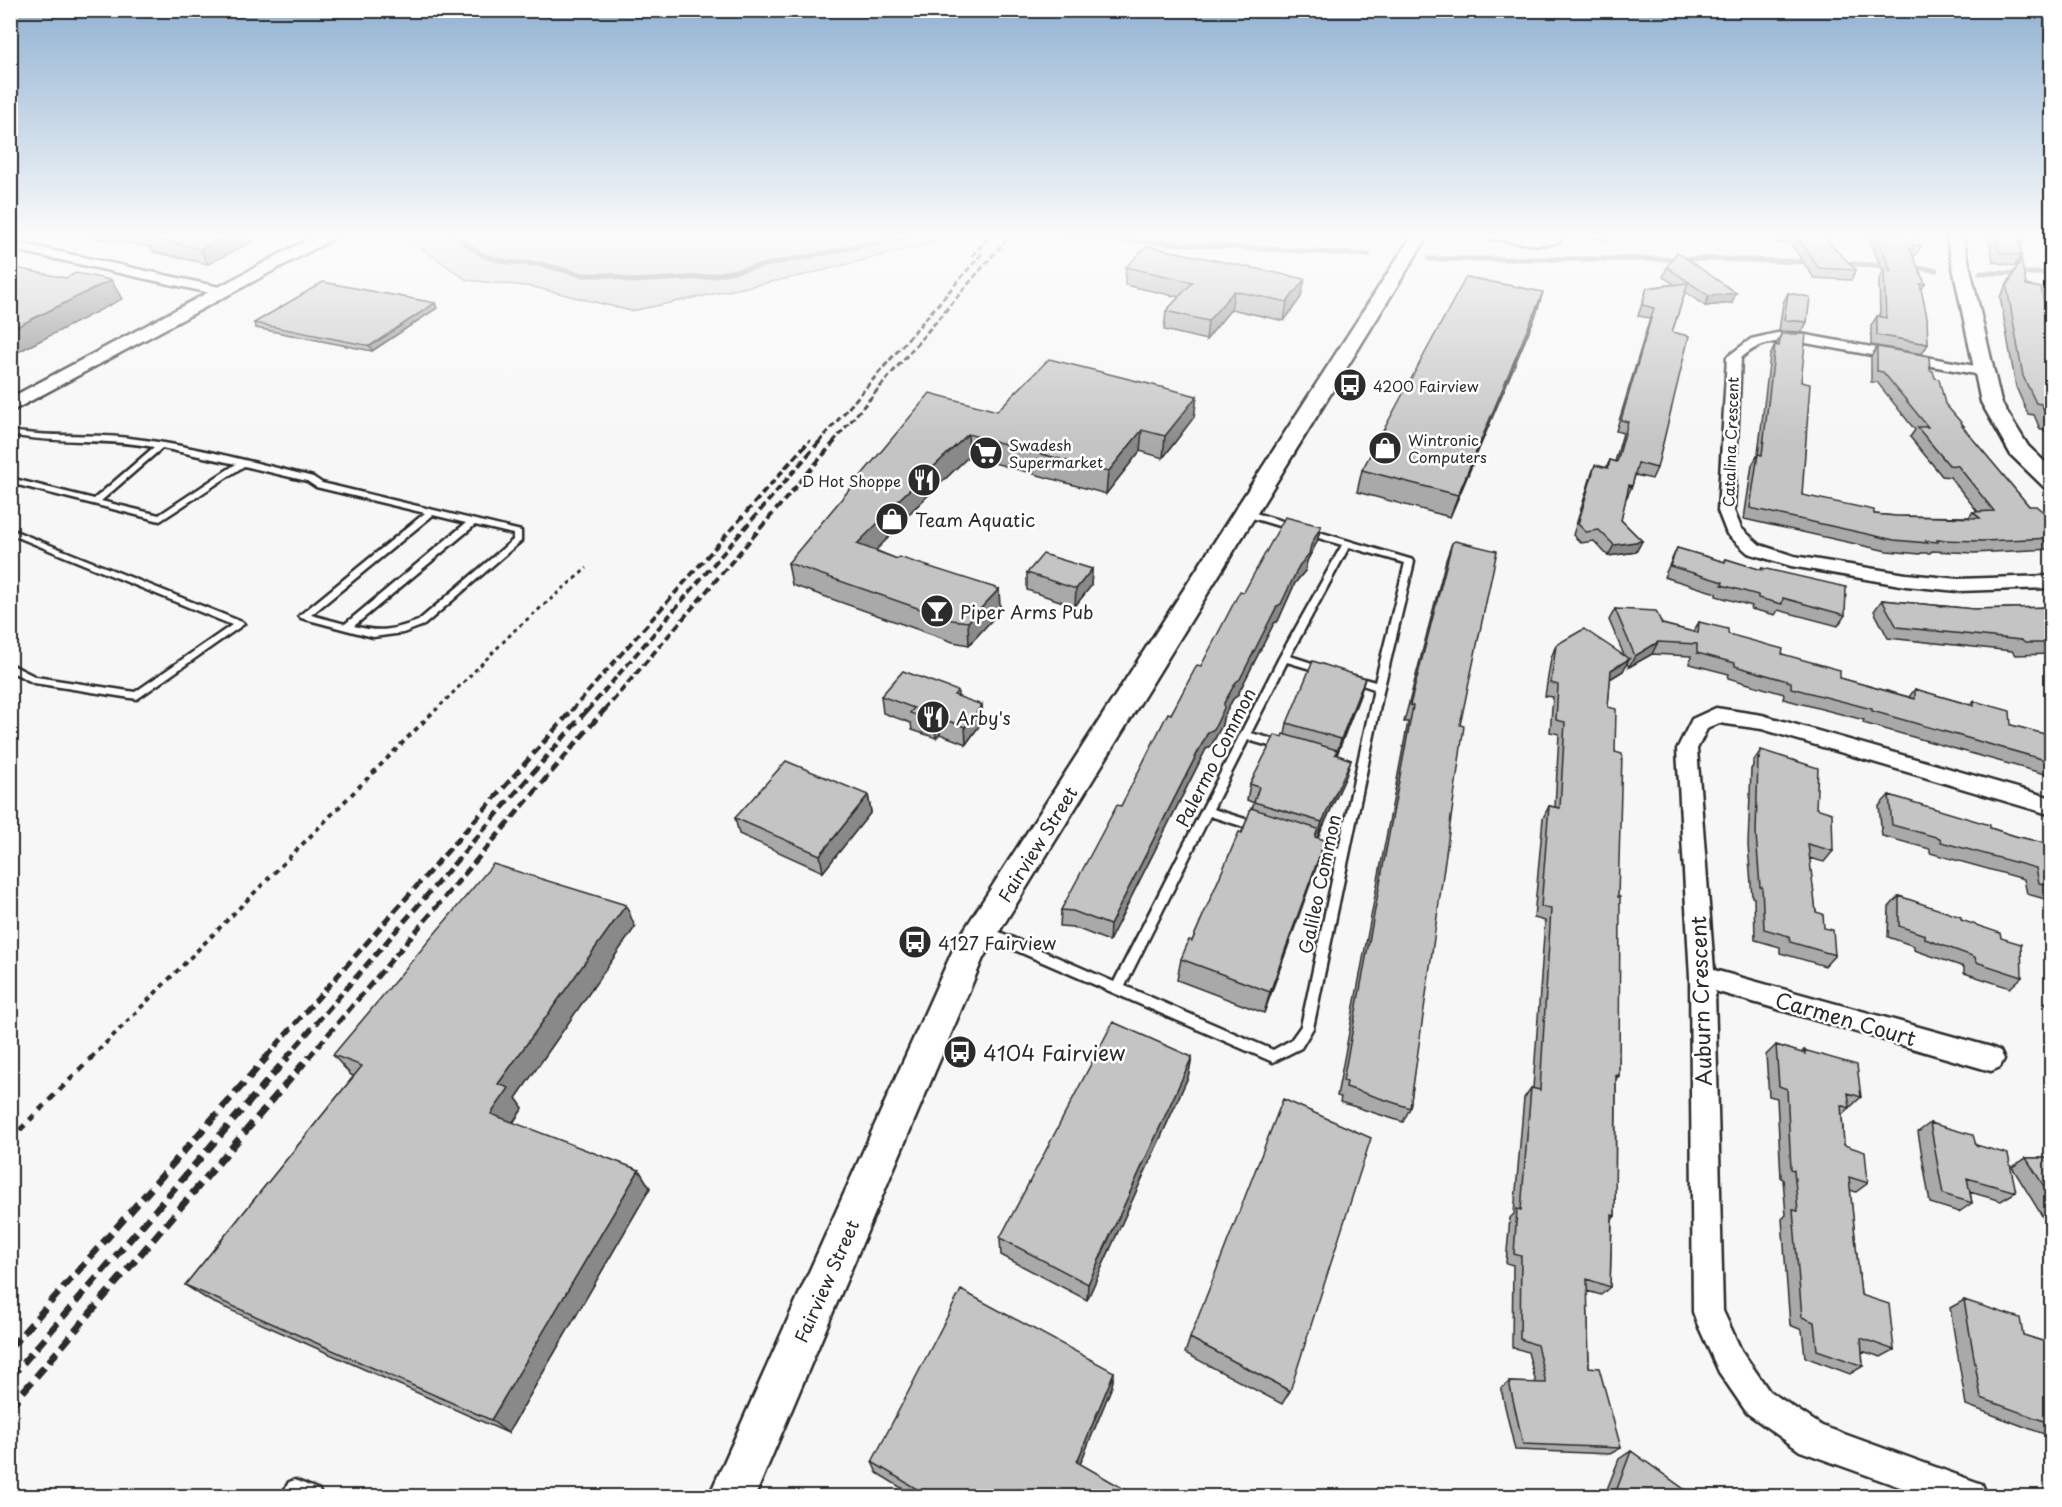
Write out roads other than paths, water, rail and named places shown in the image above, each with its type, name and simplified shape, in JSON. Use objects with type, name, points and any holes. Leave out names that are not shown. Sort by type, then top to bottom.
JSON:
[{"type":"main road","points":[[10,406],[201,304]]},
{"type":"main road","name":"Fairview Street","points":[[732,1497],[962,967],[982,930],[1377,304]]},
{"type":"main road","points":[[1968,304],[1986,372],[1991,402],[2019,450],[2052,482]]},
{"type":"street","name":"Catalina Crescent","points":[[1986,372],[1795,337],[1767,336],[1749,344],[1734,357],[1726,511],[1733,530],[1754,549],[1791,561],[1958,585],[2052,582]]},
{"type":"street","name":"Auburn Crescent","points":[[1970,1497],[1812,1439],[1758,1402],[1730,1361],[1708,1312],[1702,977],[1687,749],[1699,724],[1716,715],[1762,722],[2052,807]]},
{"type":"street","name":"Carmen Court","points":[[1702,977],[1991,1059]]},
{"type":"lane","points":[[10,433],[26,437],[114,439],[161,445],[310,479],[319,485],[432,512],[518,533],[517,541],[421,623],[400,631],[373,634],[304,616],[432,512]]},
{"type":"lane","points":[[97,500],[161,445]]},
{"type":"lane","points":[[10,480],[97,500],[160,518],[243,463]]},
{"type":"lane","name":"Galileo Common","points":[[982,930],[1273,1056],[1296,1044],[1307,1028],[1343,854],[1356,767],[1379,687],[1410,562],[1245,513]]},
{"type":"lane","points":[[347,627],[473,522]]},
{"type":"lane","points":[[10,531],[239,624],[137,696],[34,680],[10,667]]},
{"type":"lane","name":"Palermo Common","points":[[1117,989],[1284,658],[1347,543]]},
{"type":"lane","points":[[1284,658],[1379,687]]},
{"type":"lane","points":[[1245,735],[1298,750]]},
{"type":"lane","points":[[1206,811],[1263,829]]},
{"type":"lane","points":[[1298,840],[1343,854]]},
{"type":"lane","points":[[289,1497],[295,1488],[313,1497]]},
{"type":"railway","points":[[819,442],[938,304]]},
{"type":"railway","points":[[833,442],[951,304]]},
{"type":"railway","points":[[571,711],[809,441]]},
{"type":"railway","points":[[587,711],[820,441]]},
{"type":"railway","points":[[604,711],[835,441]]},
{"type":"railway","points":[[265,1058],[573,709]]},
{"type":"railway","points":[[286,1058],[588,709]]},
{"type":"railway","points":[[308,1058],[605,709]]},
{"type":"railway","points":[[10,1348],[267,1057]]},
{"type":"railway","points":[[10,1378],[288,1057]]},
{"type":"railway","points":[[10,1407],[309,1057]]},
{"type":"place","name":"4200 Fairview","points":[[1350,385]]},
{"type":"place","name":"Wintronic Computers","points":[[1385,448]]},
{"type":"place","name":"Swadesh Supermarket","points":[[986,453]]},
{"type":"place","name":"D Hot Shoppe","points":[[924,480]]},
{"type":"place","name":"Team Aquatic","points":[[892,519]]},
{"type":"place","name":"Piper Arms Pub","points":[[937,611]]},
{"type":"place","name":"Arby's","points":[[933,717]]},
{"type":"place","name":"4127 Fairview","points":[[915,942]]},
{"type":"place","name":"4104 Fairview","points":[[960,1052]]}]
